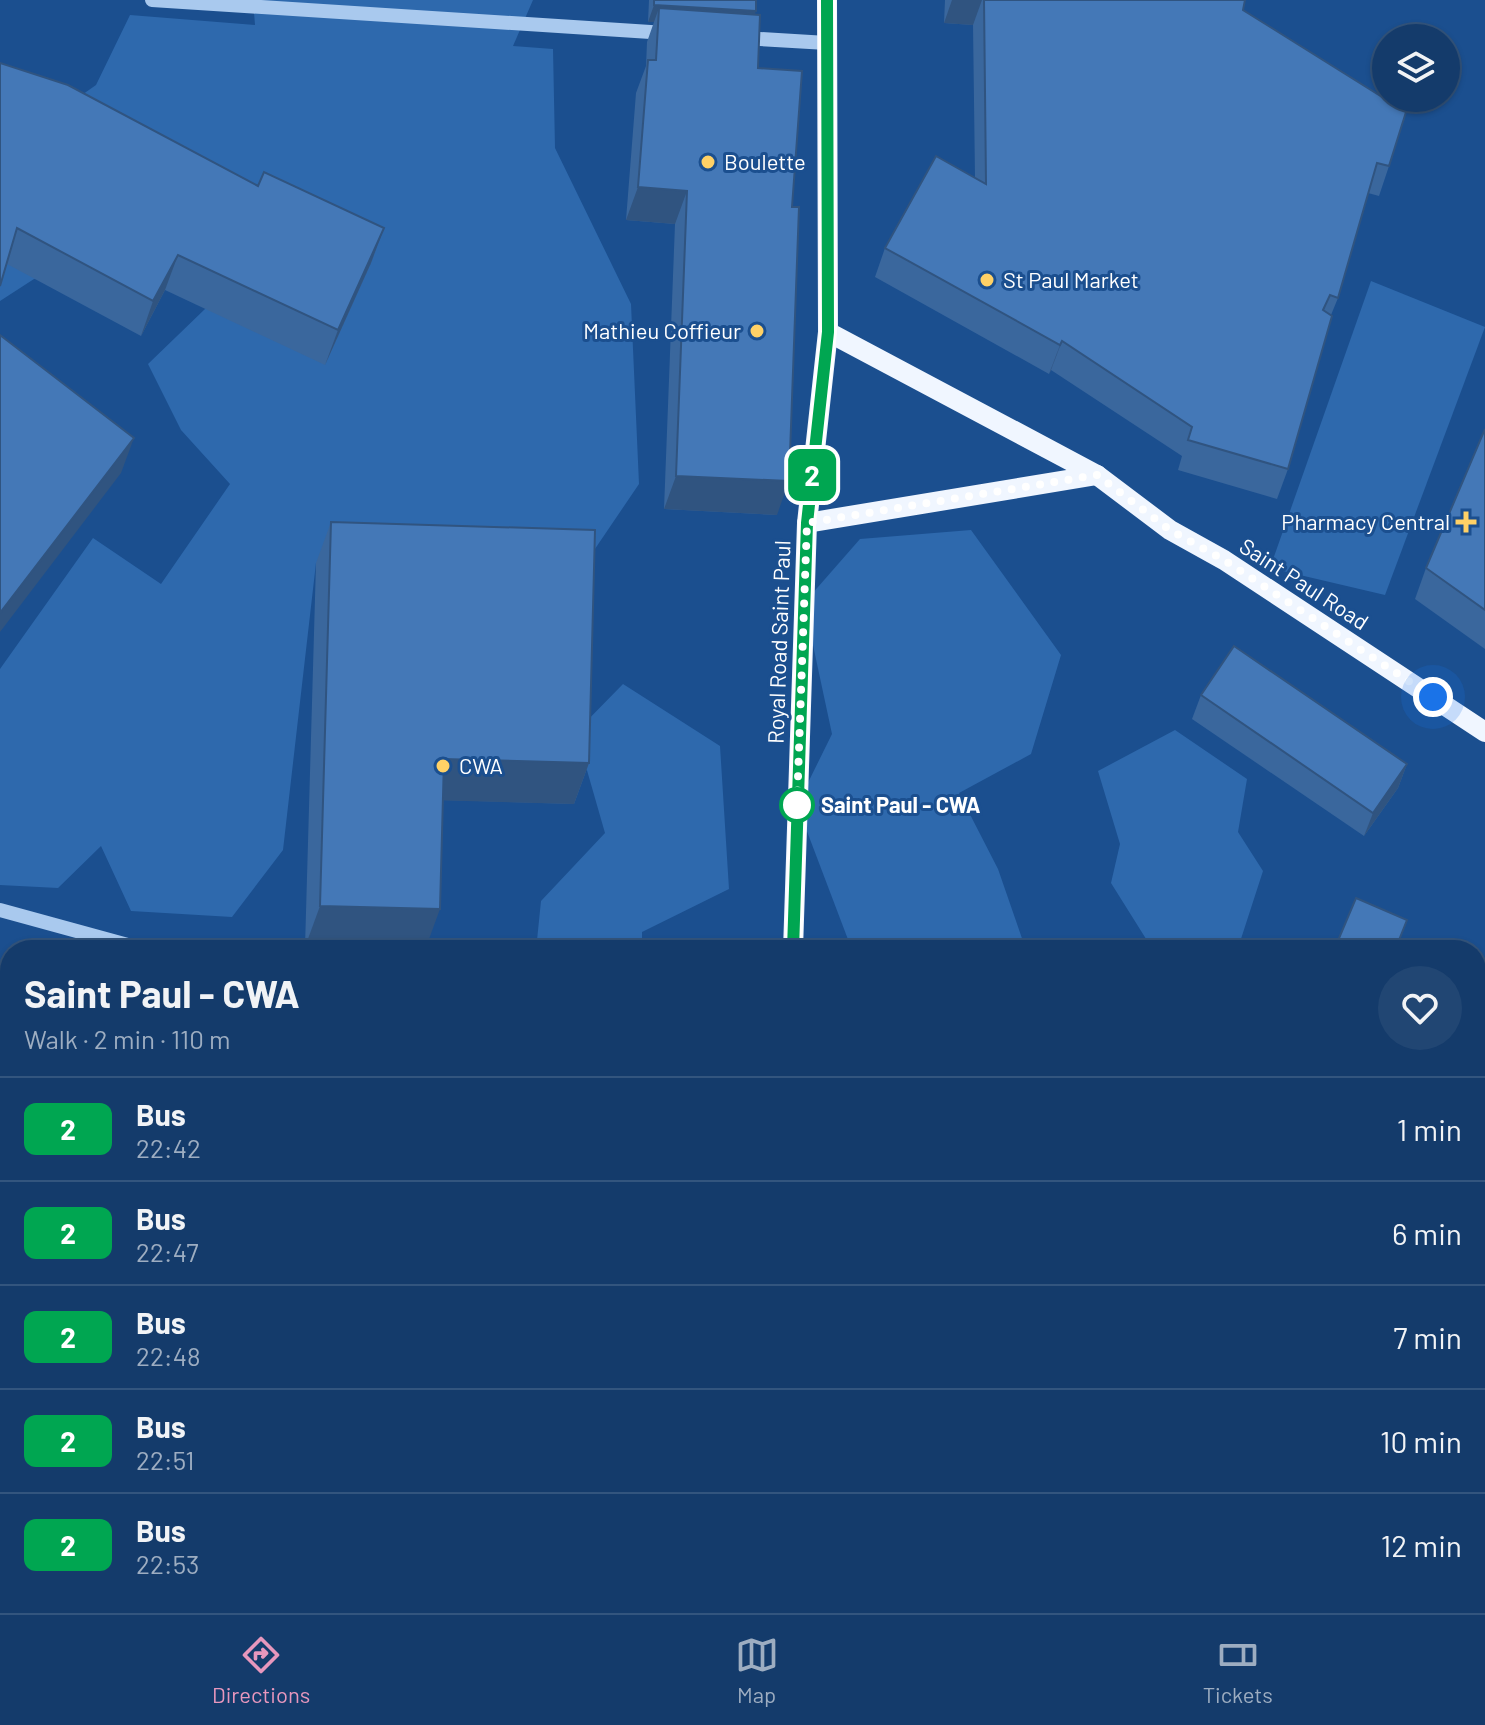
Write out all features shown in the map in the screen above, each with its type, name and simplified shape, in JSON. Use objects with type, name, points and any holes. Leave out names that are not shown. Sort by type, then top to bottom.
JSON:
[{"type":"main road","name":"Royal Road Saint Paul","points":[[793,940],[807,523],[828,332],[827,0]]},
{"type":"main road","name":"Saint Paul Road","points":[[828,332],[1097,475],[1170,530],[1224,560],[1485,732]]},
{"type":"main road","points":[[807,523],[1097,475]]},
{"type":"street","points":[[152,0],[686,34]]},
{"type":"street","points":[[733,37],[827,43]]},
{"type":"street","points":[[0,910],[110,940]]},
{"type":"shaded area","points":[[253,0],[533,0],[513,46],[553,49],[555,148],[631,304],[639,484],[580,571],[316,563],[283,850],[232,917],[131,911],[101,846],[58,888],[0,885],[0,669],[93,538],[161,584],[230,484],[181,430],[148,364],[205,309],[371,264],[34,279],[0,301],[0,279],[49,118],[96,85],[130,15],[255,25]]},
{"type":"shaded area","points":[[1371,281],[1485,327],[1385,595],[1270,568]]},
{"type":"shaded area","points":[[971,530],[1061,655],[1031,754],[959,793],[998,869],[1023,940],[848,940],[797,805],[832,734],[804,603],[860,539]]},
{"type":"shaded area","points":[[623,684],[720,746],[729,889],[642,932],[642,940],[537,940],[541,901],[605,833],[576,732]]},
{"type":"shaded area","points":[[1175,730],[1247,779],[1238,832],[1263,871],[1241,940],[1147,940],[1111,883],[1120,844],[1098,771]]},
{"type":"building","points":[[654,0],[756,0],[756,11],[654,5]]},
{"type":"building","points":[[984,0],[1245,0],[1243,10],[1372,91],[1372,112],[1406,112],[1389,166],[1377,163],[1338,298],[1330,295],[1323,310],[1332,316],[1288,469],[1188,440],[1192,427],[1062,341],[1060,345],[885,248],[936,156],[986,184]]},
{"type":"building","points":[[659,8],[760,15],[758,68],[802,71],[792,207],[799,207],[789,481],[676,476],[687,191],[638,187],[648,60],[656,60]]},
{"type":"building","points":[[0,63],[68,85],[258,186],[264,172],[384,228],[338,330],[178,255],[153,301],[17,228],[0,286]]},
{"type":"building","points":[[0,335],[134,438],[0,613]]},
{"type":"building","name":"Pharmacy Central","points":[[1485,429],[1485,610],[1426,568]]},
{"type":"building","name":"CWA","points":[[331,522],[595,530],[589,763],[444,759],[440,909],[320,906]]},
{"type":"building","points":[[1234,646],[1407,764],[1373,813],[1201,695]]},
{"type":"building","points":[[1356,898],[1407,920],[1399,940],[1338,940]]},
{"type":"bus line","name":"2","points":[[793,940],[807,523],[828,332],[827,0]]},
{"type":"place","name":"Boulette","points":[[708,162]]},
{"type":"place","name":"St Paul Market","points":[[987,280]]},
{"type":"place","name":"Mathieu Coffieur","points":[[757,331]]},
{"type":"place","name":"Pharmacy Central","points":[[1466,522]]},
{"type":"place","name":"CWA","points":[[443,766]]},
{"type":"place","name":"Saint Paul - CWA","points":[[797,805]]},
{"type":"route","points":[[797,805],[807,523],[1097,475],[1170,530],[1224,560],[1433,697]]}]
